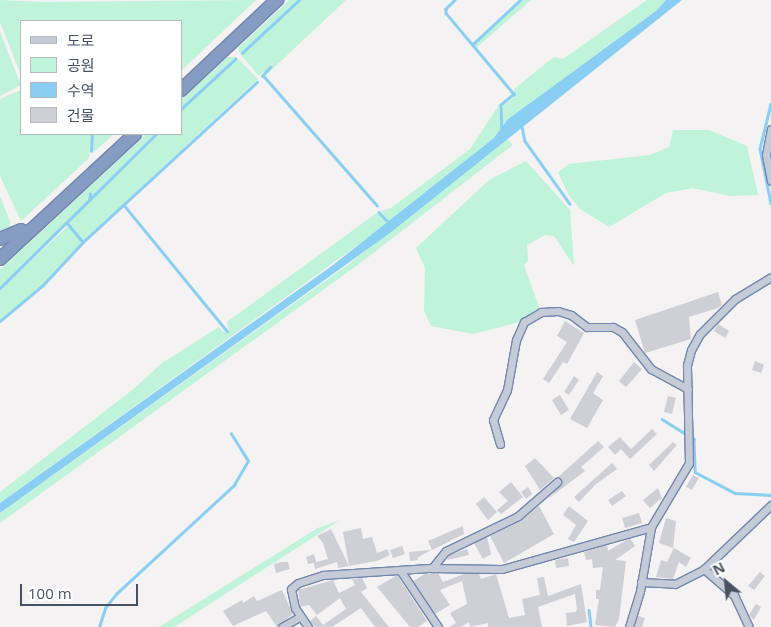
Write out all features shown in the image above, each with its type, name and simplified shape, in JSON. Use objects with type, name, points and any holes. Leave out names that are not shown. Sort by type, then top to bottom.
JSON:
[{"type":"highway","points":[[182,77],[264,0]]},
{"type":"highway","points":[[182,89],[277,0]]},
{"type":"highway","points":[[0,248],[121,135]]},
{"type":"highway","points":[[0,259],[134,135]]},
{"type":"highway","points":[[0,239],[21,230]]},
{"type":"street","points":[[771,129],[766,155],[771,180]]},
{"type":"street","points":[[629,627],[641,582],[651,527],[689,463],[689,357],[700,334],[740,295],[771,277]]},
{"type":"street","points":[[500,444],[493,420],[507,390],[516,340],[524,322],[541,312],[558,311],[571,315],[587,327],[613,327],[622,332],[650,369],[688,390]]},
{"type":"street","points":[[432,568],[446,552],[518,516],[557,482]]},
{"type":"street","points":[[641,582],[675,584],[704,569],[771,505]]},
{"type":"street","points":[[308,627],[299,616],[290,596],[291,589],[298,583],[323,575],[432,568],[516,566],[651,527]]},
{"type":"street","points":[[704,569],[734,595],[749,627]]},
{"type":"street","points":[[400,570],[438,627]]},
{"type":"street","points":[[282,627],[299,616]]},
{"type":"green space","points":[[0,0],[43,2],[256,0],[182,70],[182,20],[20,20],[20,72],[0,22]]},
{"type":"green space","points":[[289,0],[298,0],[240,54],[238,48]]},
{"type":"green space","points":[[300,0],[346,0],[266,75],[263,72],[259,76],[241,55]]},
{"type":"green space","points":[[522,0],[531,0],[476,48],[475,44]]},
{"type":"green space","points":[[647,0],[666,0],[656,11],[503,124],[503,106],[514,97],[514,89],[554,57],[563,59]]},
{"type":"green space","points":[[0,32],[20,86],[0,96]]},
{"type":"green space","points":[[228,57],[236,57],[182,107],[182,99]]},
{"type":"green space","points":[[237,58],[258,79],[83,241],[69,224],[70,221],[156,135],[182,135],[182,109]]},
{"type":"green space","points":[[20,90],[20,135],[91,135],[89,158],[21,221],[0,176],[0,99]]},
{"type":"green space","points":[[499,105],[501,128],[494,138],[390,222],[381,211],[391,208],[470,149]]},
{"type":"green space","points":[[673,130],[709,130],[747,146],[758,195],[730,196],[693,188],[666,193],[609,227],[580,209],[568,194],[558,172],[569,164],[650,155],[669,147]]},
{"type":"green space","points":[[94,135],[113,135],[93,153]]},
{"type":"green space","points":[[145,135],[154,135],[90,199],[89,193],[86,204],[0,287],[0,270]]},
{"type":"green space","points":[[507,139],[513,145],[363,261],[0,523],[0,513],[349,264]]},
{"type":"green space","points":[[526,161],[570,210],[574,266],[554,236],[545,235],[527,245],[528,261],[524,265],[540,310],[523,321],[473,334],[431,326],[424,311],[425,268],[416,248],[489,180]]},
{"type":"green space","points":[[0,196],[10,221],[10,228],[0,233]]},
{"type":"green space","points":[[378,212],[387,224],[0,503],[0,492],[131,391],[162,363],[219,327],[224,332],[229,331],[227,322]]},
{"type":"green space","points":[[68,226],[82,242],[81,244],[41,286],[0,320],[0,290]]},
{"type":"green space","points":[[340,520],[174,627],[159,627],[318,528]]},
{"type":"water","points":[[666,0],[682,0],[390,233],[0,513],[0,503],[333,265],[494,138],[507,120],[656,11]]},
{"type":"building","points":[[718,292],[722,305],[689,317],[691,339],[645,353],[635,320]]},
{"type":"building","points":[[565,321],[584,333],[567,364],[563,362],[549,383],[543,379],[567,342],[557,336]]},
{"type":"building","points":[[718,324],[729,331],[725,338],[714,331]]},
{"type":"building","points":[[755,361],[764,365],[761,373],[752,370]]},
{"type":"building","points":[[634,362],[642,369],[626,387],[619,381]]},
{"type":"building","points":[[597,372],[603,376],[593,393],[603,400],[587,428],[570,419]]},
{"type":"building","points":[[574,376],[579,380],[569,395],[564,392]]},
{"type":"building","points":[[560,395],[569,410],[561,415],[552,400]]},
{"type":"building","points":[[668,396],[676,398],[672,414],[664,412]]},
{"type":"building","points":[[652,429],[657,434],[630,459],[621,449],[615,455],[608,447],[620,437],[631,449]]},
{"type":"building","points":[[598,441],[604,447],[581,467],[585,471],[548,499],[562,484],[558,477]]},
{"type":"building","points":[[673,442],[677,445],[654,471],[649,465]]},
{"type":"building","points":[[535,458],[554,478],[540,490],[525,466]]},
{"type":"building","points":[[612,463],[617,469],[596,484],[579,502],[574,497]]},
{"type":"building","points":[[693,475],[699,478],[692,490],[686,487]]},
{"type":"building","points":[[511,482],[523,497],[501,514],[497,510],[508,501],[499,492]]},
{"type":"building","points":[[528,487],[532,494],[526,499],[521,492]]},
{"type":"building","points":[[658,488],[662,498],[650,508],[643,500]]},
{"type":"building","points":[[622,491],[626,496],[612,506],[608,500]]},
{"type":"building","points":[[484,497],[497,512],[488,520],[476,504]]},
{"type":"building","points":[[539,506],[554,534],[504,563],[490,536],[521,521]]},
{"type":"building","points":[[569,506],[588,521],[574,542],[568,539],[576,525],[563,515]]},
{"type":"building","points":[[639,513],[642,523],[625,528],[622,518]]},
{"type":"building","points":[[666,518],[676,521],[673,548],[659,543]]},
{"type":"building","points":[[463,526],[464,534],[432,550],[428,541]]},
{"type":"building","points":[[361,528],[363,539],[372,537],[377,553],[387,549],[390,555],[377,561],[349,566],[343,532]]},
{"type":"building","points":[[331,529],[349,566],[338,568],[337,562],[315,569],[314,563],[308,564],[306,557],[314,554],[316,562],[328,559],[323,543],[317,536]]},
{"type":"building","points":[[487,537],[491,554],[483,559],[474,543]]},
{"type":"building","points":[[630,538],[635,546],[615,560],[626,561],[619,619],[615,627],[595,625],[599,599],[596,599],[596,590],[600,590],[603,567],[593,568],[592,559],[586,560],[584,552],[607,545],[608,551]]},
{"type":"building","points":[[402,546],[405,554],[393,558],[390,550]]},
{"type":"building","points":[[674,548],[691,558],[686,567],[679,562],[673,579],[656,577],[661,560],[667,562]]},
{"type":"building","points":[[467,549],[469,555],[447,560],[449,555]]},
{"type":"building","points":[[431,550],[417,558],[418,560],[410,561],[409,552]]},
{"type":"building","points":[[568,558],[569,566],[556,568],[555,560]]},
{"type":"building","points":[[288,562],[290,569],[276,573],[274,564]]},
{"type":"building","points":[[760,572],[765,576],[754,590],[748,586]]},
{"type":"building","points":[[438,573],[443,582],[464,574],[479,574],[481,579],[496,574],[509,618],[525,615],[522,599],[540,595],[537,578],[544,577],[548,596],[581,584],[587,622],[567,626],[566,613],[576,612],[577,609],[575,594],[538,607],[542,627],[488,627],[488,623],[470,627],[469,622],[461,627],[449,627],[456,623],[450,613],[467,604],[462,581],[440,590],[450,605],[435,614],[413,581],[425,574]]},
{"type":"building","points":[[397,575],[427,621],[418,627],[410,627],[377,587]]},
{"type":"building","points":[[362,578],[367,588],[361,592],[389,627],[375,627],[361,608],[332,627],[315,627],[310,621],[316,616],[323,625],[346,609],[340,598],[317,615],[309,605],[300,607],[298,590],[333,580],[339,593],[355,585],[352,579]]},
{"type":"building","points":[[282,590],[293,614],[277,627],[266,611],[233,626],[223,611],[242,600],[243,603],[254,596],[257,601]]},
{"type":"building","points":[[756,604],[761,607],[754,620],[749,615]]},
{"type":"building","points":[[638,616],[645,618],[642,627],[635,627]]},
{"type":"waterway","points":[[242,53],[299,0]]},
{"type":"waterway","points":[[455,0],[446,9],[446,13],[514,94],[501,105],[502,129]]},
{"type":"waterway","points":[[473,44],[520,0]]},
{"type":"waterway","points":[[182,108],[235,59]]},
{"type":"waterway","points":[[262,76],[270,67]]},
{"type":"waterway","points":[[263,75],[377,205]]},
{"type":"waterway","points":[[0,321],[42,286],[83,242],[257,82]]},
{"type":"waterway","points":[[771,104],[760,149],[771,203]]},
{"type":"waterway","points":[[522,127],[525,141],[570,204]]},
{"type":"waterway","points":[[91,151],[92,135]]},
{"type":"waterway","points":[[0,288],[155,135]]},
{"type":"waterway","points":[[89,200],[90,194]]},
{"type":"waterway","points":[[124,205],[227,331]]},
{"type":"waterway","points":[[379,212],[390,224]]},
{"type":"waterway","points":[[68,224],[83,242]]},
{"type":"waterway","points":[[662,419],[694,439],[695,472],[735,493],[771,495]]},
{"type":"waterway","points":[[99,627],[105,608],[116,594],[234,485],[248,461],[231,434]]},
{"type":"waterway","points":[[589,610],[591,627]]}]
